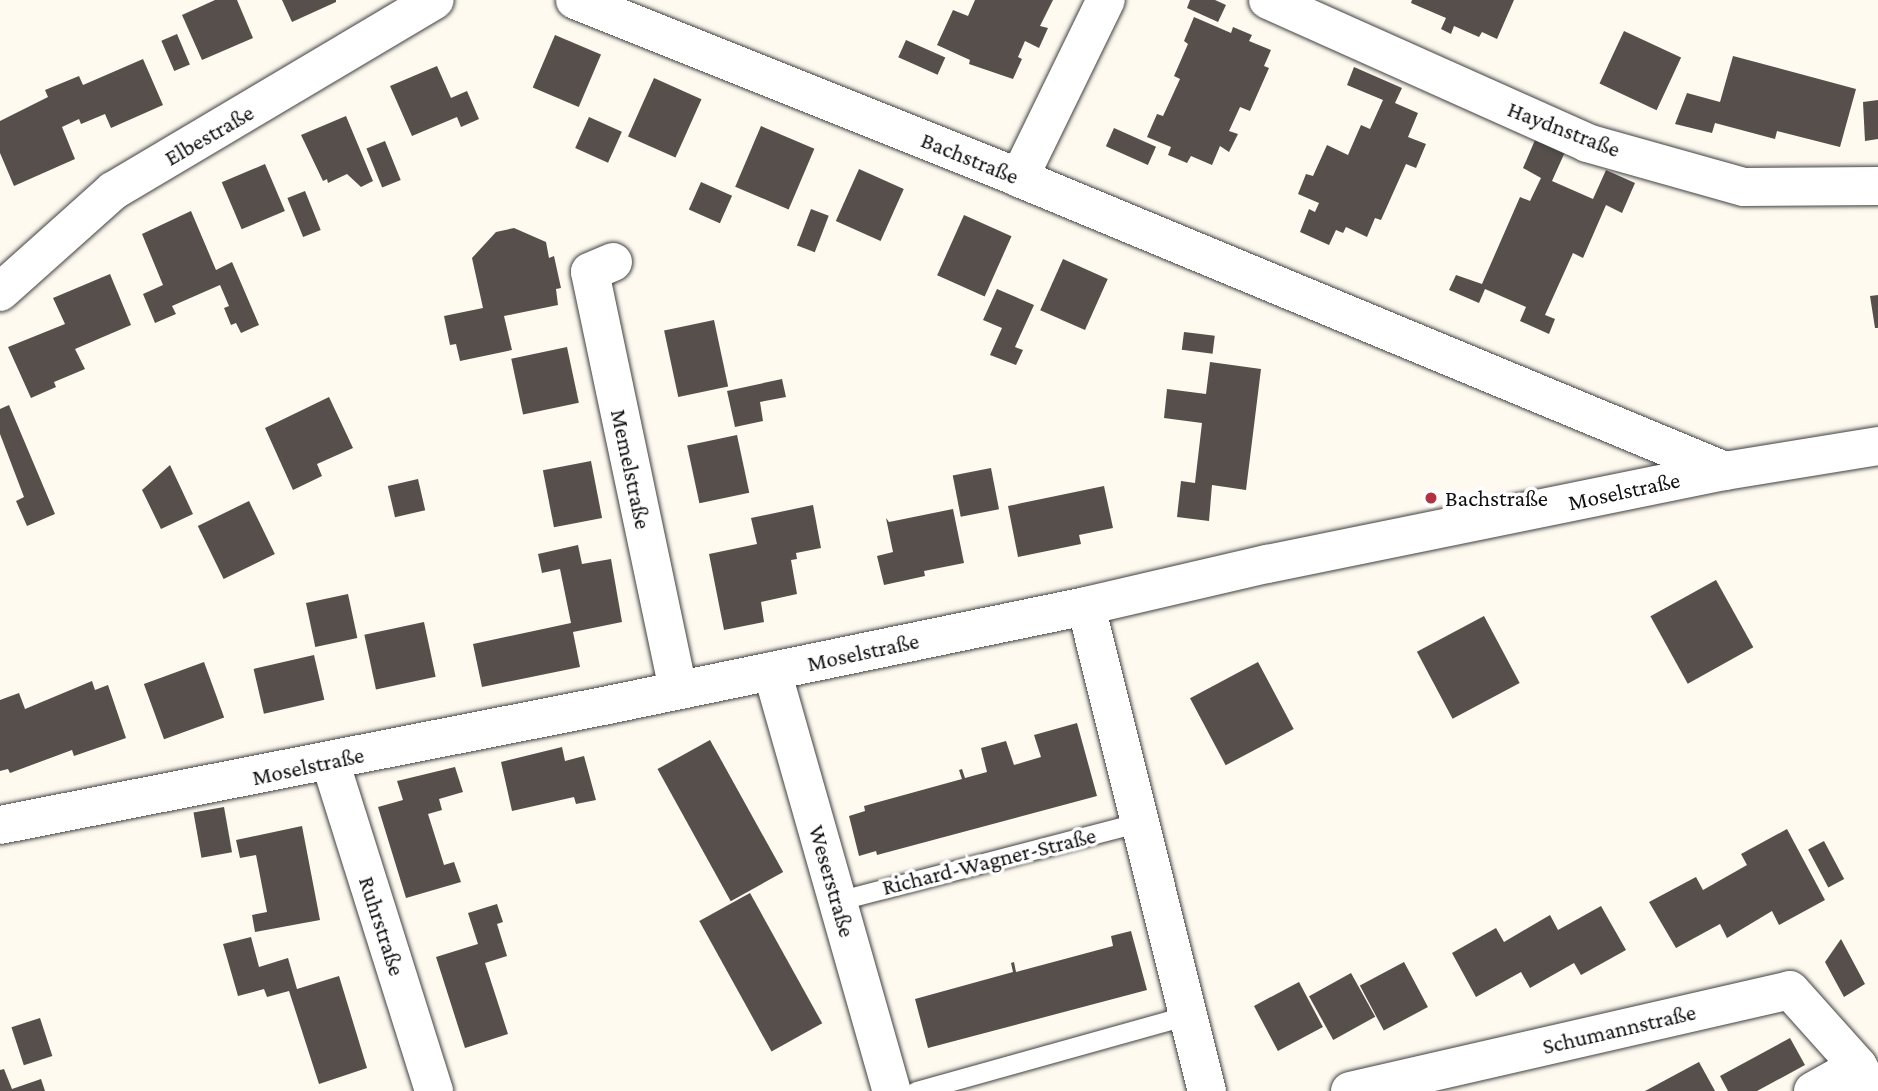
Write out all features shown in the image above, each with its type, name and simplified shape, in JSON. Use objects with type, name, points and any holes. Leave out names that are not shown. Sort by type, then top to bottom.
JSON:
[{"type":"street","name":"Elbestraße","points":[[0,292],[113,191],[435,0]]},
{"type":"street","name":"Bachstraße","points":[[575,0],[1019,177],[1725,471]]},
{"type":"street","points":[[1019,177],[1106,0]]},
{"type":"street","name":"Haydnstraße","points":[[1268,0],[1587,143],[1744,187],[1878,186]]},
{"type":"street","name":"Memelstraße","points":[[613,262],[590,272],[678,690]]},
{"type":"street","points":[[1725,471],[1878,446]]},
{"type":"street","name":"Moselstraße","points":[[0,825],[772,671],[1086,606],[1267,564],[1725,471]]},
{"type":"street","points":[[1086,606],[1207,1091]]},
{"type":"street","name":"Weserstraße","points":[[772,671],[892,1091]]},
{"type":"street","name":"Ruhrstraße","points":[[330,761],[434,1091]]},
{"type":"street","name":"Schumannstraße","points":[[1350,1091],[1398,1085],[1790,990],[1865,1078],[1813,1091]]},
{"type":"lane","name":"Richard-Wagner-Straße","points":[[837,901],[1140,822]]},
{"type":"lane","points":[[916,1091],[1188,1015]]},
{"type":"building","points":[[215,0],[237,0],[253,38],[202,60],[182,15]]},
{"type":"building","points":[[282,0],[336,0],[336,2],[292,22]]},
{"type":"building","points":[[975,0],[1053,0],[1040,26],[1048,28],[1039,48],[1025,41],[1018,57],[1022,59],[1013,79],[969,64],[970,60],[937,45],[953,10],[968,16]]},
{"type":"building","points":[[1190,0],[1215,0],[1226,5],[1218,22],[1187,8]]},
{"type":"building","points":[[1412,0],[1514,0],[1497,39],[1482,32],[1479,37],[1454,26],[1451,34],[1441,29],[1446,18],[1411,3]]},
{"type":"building","points":[[1194,17],[1231,33],[1233,27],[1252,35],[1249,41],[1271,50],[1264,66],[1269,68],[1250,111],[1240,107],[1229,131],[1238,134],[1229,152],[1220,146],[1212,165],[1191,156],[1187,163],[1168,155],[1171,147],[1147,137],[1157,114],[1163,116],[1180,79],[1174,76],[1188,44],[1184,41]]},
{"type":"building","points":[[1624,31],[1681,58],[1657,110],[1599,84]]},
{"type":"building","points":[[177,34],[190,64],[174,71],[161,41]]},
{"type":"building","points":[[555,35],[601,55],[579,107],[533,87]]},
{"type":"building","points":[[906,40],[945,57],[938,75],[898,57]]},
{"type":"building","points":[[1733,56],[1856,89],[1840,147],[1777,131],[1775,139],[1715,123],[1712,133],[1675,124],[1687,93],[1720,102]]},
{"type":"building","points":[[143,59],[163,105],[111,128],[105,114],[81,124],[79,119],[62,127],[75,159],[14,186],[0,153],[0,121],[48,97],[45,90],[79,76],[83,85]]},
{"type":"building","points":[[437,66],[451,98],[467,91],[479,119],[461,127],[457,117],[412,136],[390,86]]},
{"type":"building","points":[[1354,67],[1402,88],[1395,103],[1418,113],[1408,137],[1426,144],[1416,168],[1406,164],[1381,220],[1375,218],[1367,237],[1346,227],[1343,233],[1336,230],[1329,245],[1300,232],[1309,209],[1315,212],[1319,203],[1298,194],[1306,174],[1313,176],[1327,145],[1348,155],[1361,125],[1370,129],[1383,100],[1347,85]]},
{"type":"building","points":[[654,78],[702,99],[675,158],[628,136]]},
{"type":"building","points":[[1878,100],[1878,139],[1865,141],[1863,102]]},
{"type":"building","points":[[346,116],[373,181],[361,187],[347,174],[328,183],[327,179],[323,181],[301,135]]},
{"type":"building","points":[[589,117],[622,132],[608,163],[575,148]]},
{"type":"building","points":[[761,126],[814,149],[789,209],[735,187]]},
{"type":"building","points":[[1114,128],[1156,147],[1148,165],[1106,146]]},
{"type":"building","points":[[1535,140],[1565,152],[1552,181],[1593,199],[1606,170],[1635,183],[1622,213],[1606,205],[1583,258],[1573,253],[1545,315],[1555,319],[1549,334],[1520,321],[1526,307],[1485,289],[1479,303],[1449,290],[1456,275],[1482,284],[1520,197],[1530,201],[1541,178],[1523,168]]},
{"type":"building","points":[[385,141],[401,180],[382,187],[366,148]]},
{"type":"building","points":[[265,164],[285,211],[242,229],[222,182]]},
{"type":"building","points":[[859,169],[904,189],[881,241],[836,221]]},
{"type":"building","points":[[701,182],[732,196],[720,223],[689,209]]},
{"type":"building","points":[[305,191],[321,230],[303,237],[287,198]]},
{"type":"building","points":[[811,209],[829,216],[815,252],[797,245]]},
{"type":"building","points":[[191,211],[216,270],[232,262],[259,325],[241,333],[236,323],[231,325],[224,308],[229,306],[220,285],[172,306],[176,314],[155,323],[143,294],[163,285],[142,234]]},
{"type":"building","points":[[964,215],[1012,236],[985,296],[937,275]]},
{"type":"building","points":[[514,228],[546,242],[549,258],[554,256],[561,288],[556,289],[558,305],[504,316],[512,350],[460,361],[456,344],[450,345],[444,316],[483,308],[472,258],[496,232]]},
{"type":"building","points":[[1063,259],[1108,279],[1085,330],[1040,310]]},
{"type":"building","points":[[110,274],[131,325],[75,349],[85,369],[54,382],[56,387],[31,398],[8,347],[65,324],[53,298]]},
{"type":"building","points":[[997,289],[1034,305],[1015,347],[1023,350],[1016,365],[990,355],[1002,328],[983,320]]},
{"type":"building","points":[[1878,295],[1878,328],[1875,328],[1870,296]]},
{"type":"building","points":[[714,320],[728,387],[678,397],[664,331]]},
{"type":"building","points":[[1184,332],[1215,336],[1213,354],[1182,350]]},
{"type":"building","points":[[567,347],[579,403],[523,415],[511,359]]},
{"type":"building","points":[[1210,362],[1261,369],[1246,490],[1212,485],[1209,521],[1177,517],[1181,481],[1195,483],[1202,423],[1164,418],[1167,389],[1206,394]]},
{"type":"building","points":[[782,379],[786,397],[760,402],[763,421],[735,427],[727,391]]},
{"type":"building","points":[[329,397],[353,448],[317,464],[322,476],[293,490],[265,428]]},
{"type":"building","points":[[9,405],[55,514],[27,526],[16,501],[24,497],[0,434],[0,409]]},
{"type":"building","points":[[737,435],[749,493],[699,503],[687,446]]},
{"type":"building","points":[[591,461],[602,518],[554,527],[543,470]]},
{"type":"building","points":[[170,465],[193,514],[161,529],[142,490]]},
{"type":"building","points":[[991,468],[999,509],[961,517],[953,475]]},
{"type":"building","points":[[418,479],[425,510],[395,517],[388,486]]},
{"type":"building","points":[[1104,486],[1113,528],[1079,535],[1081,544],[1018,557],[1008,506]]},
{"type":"building","points":[[249,501],[275,554],[224,579],[198,526]]},
{"type":"building","points":[[813,505],[821,548],[796,553],[797,559],[791,560],[797,594],[761,602],[764,622],[724,630],[709,554],[757,544],[751,518]]},
{"type":"building","points":[[953,509],[964,563],[924,571],[925,576],[884,585],[877,556],[893,552],[886,518],[889,522]]},
{"type":"building","points":[[578,545],[582,564],[611,559],[622,622],[573,632],[580,667],[482,687],[473,644],[571,623],[560,569],[542,573],[538,554]]},
{"type":"building","points":[[1716,580],[1753,647],[1688,684],[1650,616]]},
{"type":"building","points":[[348,594],[357,638],[315,647],[306,603]]},
{"type":"building","points":[[1484,616],[1520,683],[1453,719],[1417,652]]},
{"type":"building","points":[[424,622],[436,677],[376,689],[364,635]]},
{"type":"building","points":[[314,655],[324,700],[264,714],[254,669]]},
{"type":"building","points":[[204,662],[224,717],[164,739],[144,684]]},
{"type":"building","points":[[1258,662],[1294,729],[1226,765],[1190,698]]},
{"type":"building","points":[[92,681],[95,690],[108,685],[126,738],[74,756],[72,750],[10,773],[8,769],[0,771],[0,700],[19,693],[25,709]]},
{"type":"building","points":[[1077,723],[1097,796],[877,855],[876,851],[859,856],[849,816],[865,811],[864,806],[962,779],[959,770],[962,769],[965,778],[987,772],[981,748],[1006,741],[1014,765],[1041,757],[1034,735]]},
{"type":"building","points":[[710,740],[783,872],[731,901],[658,769]]},
{"type":"building","points":[[562,747],[565,761],[584,756],[596,800],[576,804],[574,797],[512,811],[501,762]]},
{"type":"building","points":[[455,767],[463,792],[439,799],[442,810],[428,814],[444,865],[454,862],[461,882],[406,898],[378,807],[403,800],[397,781]]},
{"type":"building","points":[[224,807],[232,852],[201,858],[193,812]]},
{"type":"building","points":[[302,826],[320,920],[255,932],[252,915],[267,912],[256,855],[240,858],[236,840]]},
{"type":"building","points":[[1787,829],[1825,900],[1779,925],[1772,911],[1727,938],[1720,924],[1676,948],[1649,902],[1696,877],[1703,890],[1747,865],[1741,854]]},
{"type":"building","points":[[1824,841],[1844,879],[1828,887],[1808,849]]},
{"type":"building","points":[[750,893],[822,1023],[772,1051],[699,921]]},
{"type":"building","points":[[497,904],[503,922],[497,924],[507,956],[485,963],[508,1034],[465,1048],[436,957],[478,944],[468,913]]},
{"type":"building","points":[[1601,906],[1626,950],[1581,975],[1574,963],[1530,988],[1521,972],[1476,997],[1452,953],[1496,928],[1504,942],[1550,915],[1558,930]]},
{"type":"building","points":[[1131,931],[1147,990],[928,1048],[915,999],[1013,972],[1011,963],[1014,962],[1016,972],[1113,946],[1111,936]]},
{"type":"building","points":[[251,937],[259,967],[288,958],[297,989],[339,976],[367,1068],[319,1084],[289,991],[267,997],[264,989],[238,996],[223,944]]},
{"type":"building","points":[[1841,939],[1865,984],[1844,997],[1825,962]]},
{"type":"building","points":[[1404,962],[1428,1007],[1384,1031],[1360,985]]},
{"type":"building","points":[[1351,973],[1375,1017],[1333,1040],[1309,996]]},
{"type":"building","points":[[1299,982],[1323,1027],[1278,1051],[1254,1006]]},
{"type":"building","points":[[40,1018],[52,1056],[24,1065],[11,1027]]},
{"type":"building","points":[[1790,1038],[1805,1065],[1757,1091],[1728,1091],[1720,1076]]},
{"type":"building","points":[[1699,1062],[1715,1091],[1645,1091]]},
{"type":"building","points":[[4,1069],[12,1089],[41,1079],[45,1091],[0,1091],[0,1070]]},
{"type":"place","name":"Bachstraße","points":[[1431,498]]}]
